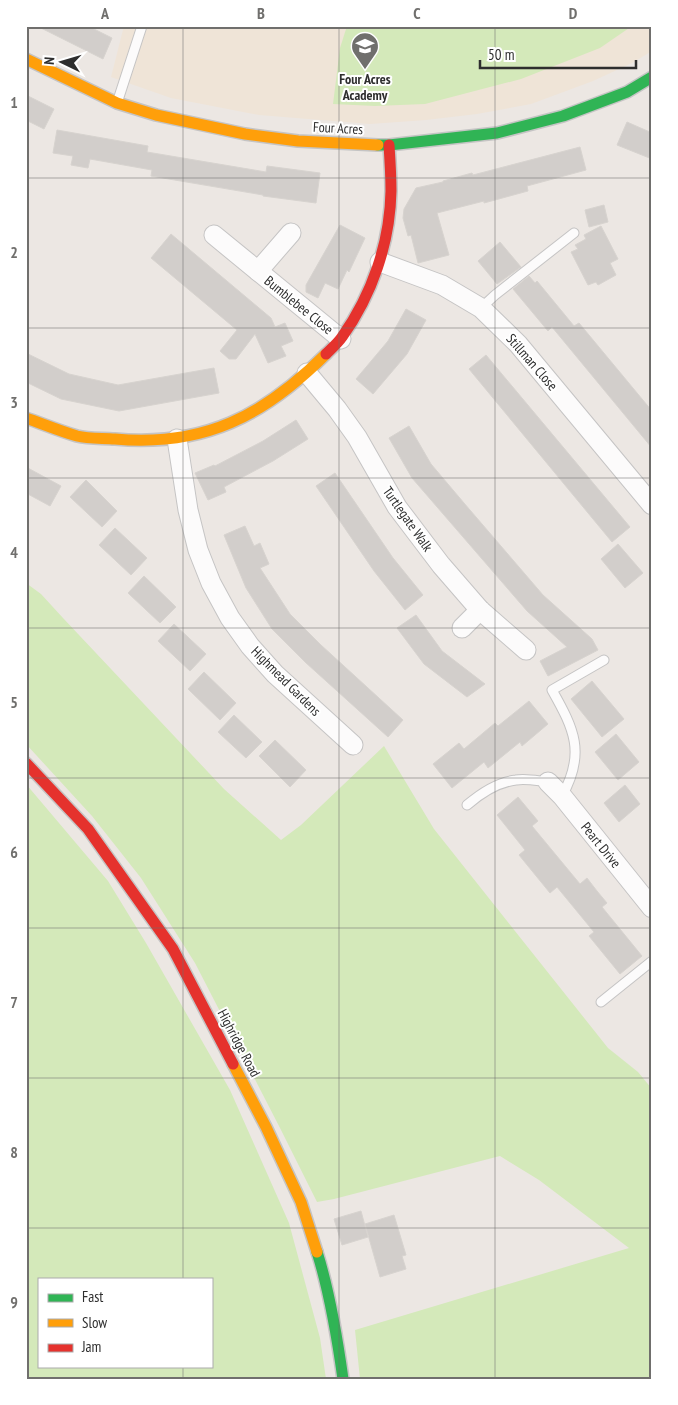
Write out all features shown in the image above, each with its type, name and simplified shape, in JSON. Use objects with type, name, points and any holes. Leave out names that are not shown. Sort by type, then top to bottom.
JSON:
[{"type":"street","name":"Four Acres","points":[[26,59],[117,103],[156,115],[245,134],[298,141],[389,145],[497,132],[554,118],[627,92],[652,77]]},
{"type":"street","points":[[26,418],[78,436],[133,441],[177,440],[213,430],[247,416],[278,397],[307,373],[341,339],[359,311],[380,262],[387,230],[391,191],[389,145]]},
{"type":"street","name":"Bumblebee Close","points":[[258,271],[291,234]]},
{"type":"street","name":"Bumblebee Close","points":[[214,235],[341,339]]},
{"type":"street","name":"Stillman Close","points":[[380,262],[442,285],[481,308],[518,344],[652,505]]},
{"type":"street","name":"Turtlegate Walk","points":[[307,373],[337,408],[357,437],[397,507],[441,565],[480,610],[526,650]]},
{"type":"street","name":"Highmead Gardens","points":[[177,440],[188,510],[198,550],[211,583],[230,618],[250,646],[275,674],[353,745]]},
{"type":"street","points":[[462,628],[480,610]]},
{"type":"street","name":"Highridge Road","points":[[26,763],[88,829],[173,949],[266,1127],[301,1202],[324,1274],[343,1379]]},
{"type":"street","name":"Peart Drive","points":[[548,782],[562,796],[652,908]]},
{"type":"lane","points":[[117,103],[142,26]]},
{"type":"lane","points":[[481,308],[574,233]]},
{"type":"lane","points":[[562,796],[570,782],[575,757],[574,736],[568,718],[552,690],[604,660]]},
{"type":"lane","points":[[467,805],[479,795],[502,784],[518,780],[548,782]]},
{"type":"lane","points":[[601,1002],[652,961]]},
{"type":"shaded area","name":"Four Acres Academy","points":[[124,26],[652,26],[652,51],[632,63],[593,81],[531,104],[477,114],[370,124],[259,115],[171,98],[111,77]]},
{"type":"green space","points":[[347,26],[632,26],[600,48],[521,79],[425,104],[375,106],[333,104],[340,48]]},
{"type":"green space","points":[[26,583],[41,594],[224,789],[281,840],[301,825],[384,746],[434,829],[608,1048],[638,1072],[652,1089],[652,1379],[360,1379],[355,1330],[629,1248],[539,1180],[500,1156],[317,1202],[195,963],[141,878],[92,816],[26,744]]},
{"type":"green space","points":[[26,784],[108,881],[146,943],[230,1090],[289,1223],[320,1338],[326,1379],[26,1379]]},
{"type":"building","points":[[37,26],[88,26],[112,38],[103,59]]},
{"type":"building","points":[[26,95],[54,109],[44,129],[26,120]]},
{"type":"building","points":[[627,122],[652,133],[652,159],[617,145]]},
{"type":"building","points":[[57,130],[148,146],[147,152],[266,172],[267,166],[320,173],[316,203],[263,196],[151,176],[152,170],[90,159],[88,168],[71,165],[73,156],[53,153]]},
{"type":"building","points":[[580,147],[586,170],[527,186],[528,191],[437,213],[449,255],[418,263],[411,235],[408,236],[403,218],[404,209],[416,188]]},
{"type":"building","points":[[604,205],[608,222],[589,227],[585,210]]},
{"type":"building","points":[[340,225],[365,238],[349,272],[347,270],[338,289],[325,283],[318,298],[306,292],[306,285]]},
{"type":"building","points":[[601,226],[618,259],[610,263],[616,275],[598,285],[596,282],[588,285],[571,252],[578,249],[575,245],[586,239],[584,235]]},
{"type":"building","points":[[171,234],[271,318],[275,327],[285,323],[293,341],[281,346],[286,356],[268,363],[255,334],[236,359],[229,359],[220,351],[237,330],[151,258]]},
{"type":"building","points":[[500,242],[521,267],[497,284],[478,261]]},
{"type":"building","points":[[529,276],[535,283],[537,281],[574,326],[579,323],[652,411],[652,448],[552,327],[548,331],[513,289]]},
{"type":"building","points":[[406,309],[426,320],[407,354],[373,394],[356,379],[388,341]]},
{"type":"building","points":[[26,353],[69,374],[118,385],[214,368],[219,393],[119,411],[61,399],[26,382]]},
{"type":"building","points":[[486,355],[630,527],[612,542],[469,369]]},
{"type":"building","points":[[296,420],[308,439],[273,461],[224,487],[226,492],[208,500],[195,473],[215,466],[263,441]]},
{"type":"building","points":[[409,426],[431,464],[543,595],[592,639],[598,650],[548,676],[540,661],[567,647],[527,611],[412,478],[389,438]]},
{"type":"building","points":[[26,467],[61,486],[50,506],[26,493]]},
{"type":"building","points":[[335,473],[393,558],[423,595],[405,610],[374,571],[316,486]]},
{"type":"building","points":[[86,480],[117,511],[102,527],[70,497]]},
{"type":"building","points":[[245,526],[254,546],[260,543],[269,564],[260,568],[290,614],[403,720],[388,737],[305,662],[272,629],[246,588],[224,535]]},
{"type":"building","points":[[115,528],[147,558],[131,575],[99,545]]},
{"type":"building","points":[[618,544],[643,573],[625,588],[601,559]]},
{"type":"building","points":[[144,576],[176,607],[160,623],[128,593]]},
{"type":"building","points":[[416,615],[442,651],[485,684],[467,697],[424,664],[397,628]]},
{"type":"building","points":[[174,624],[206,654],[190,671],[158,641]]},
{"type":"building","points":[[204,672],[236,703],[220,720],[188,689]]},
{"type":"building","points":[[592,681],[624,719],[602,737],[571,699]]},
{"type":"building","points":[[529,701],[548,724],[522,746],[520,742],[488,768],[484,762],[452,788],[433,764],[459,743],[464,749],[495,723],[498,726]]},
{"type":"building","points":[[234,715],[262,742],[246,758],[218,732]]},
{"type":"building","points":[[616,734],[639,762],[618,780],[595,752]]},
{"type":"building","points":[[275,740],[306,770],[290,787],[259,756]]},
{"type":"building","points":[[625,785],[640,804],[619,822],[604,803]]},
{"type":"building","points":[[518,797],[538,821],[532,826],[580,884],[587,878],[607,903],[602,907],[642,956],[620,974],[589,936],[594,932],[557,887],[550,893],[519,855],[525,850],[497,815]]},
{"type":"building","points":[[361,1211],[368,1237],[342,1245],[334,1219]]},
{"type":"building","points":[[394,1215],[406,1255],[402,1256],[406,1269],[380,1277],[365,1224]]},
{"type":"traffic: fast","points":[[378,145],[497,133],[563,116],[627,92],[652,77]]},
{"type":"traffic: fast","points":[[317,1252],[333,1315],[343,1379]]},
{"type":"traffic: slow","points":[[26,59],[117,103],[156,115],[245,134],[298,141],[378,145]]},
{"type":"traffic: slow","points":[[26,418],[82,437],[147,440],[177,438],[205,432],[231,423],[255,410],[279,395],[326,354]]},
{"type":"traffic: slow","points":[[233,1064],[266,1127],[301,1202],[317,1252]]},
{"type":"traffic: jam","points":[[326,354],[353,321],[370,286],[383,249],[390,210],[389,145]]},
{"type":"traffic: jam","points":[[26,763],[88,829],[173,949],[233,1064]]},
{"type":"place","name":"Four Acres Academy","points":[[365,70]]}]
